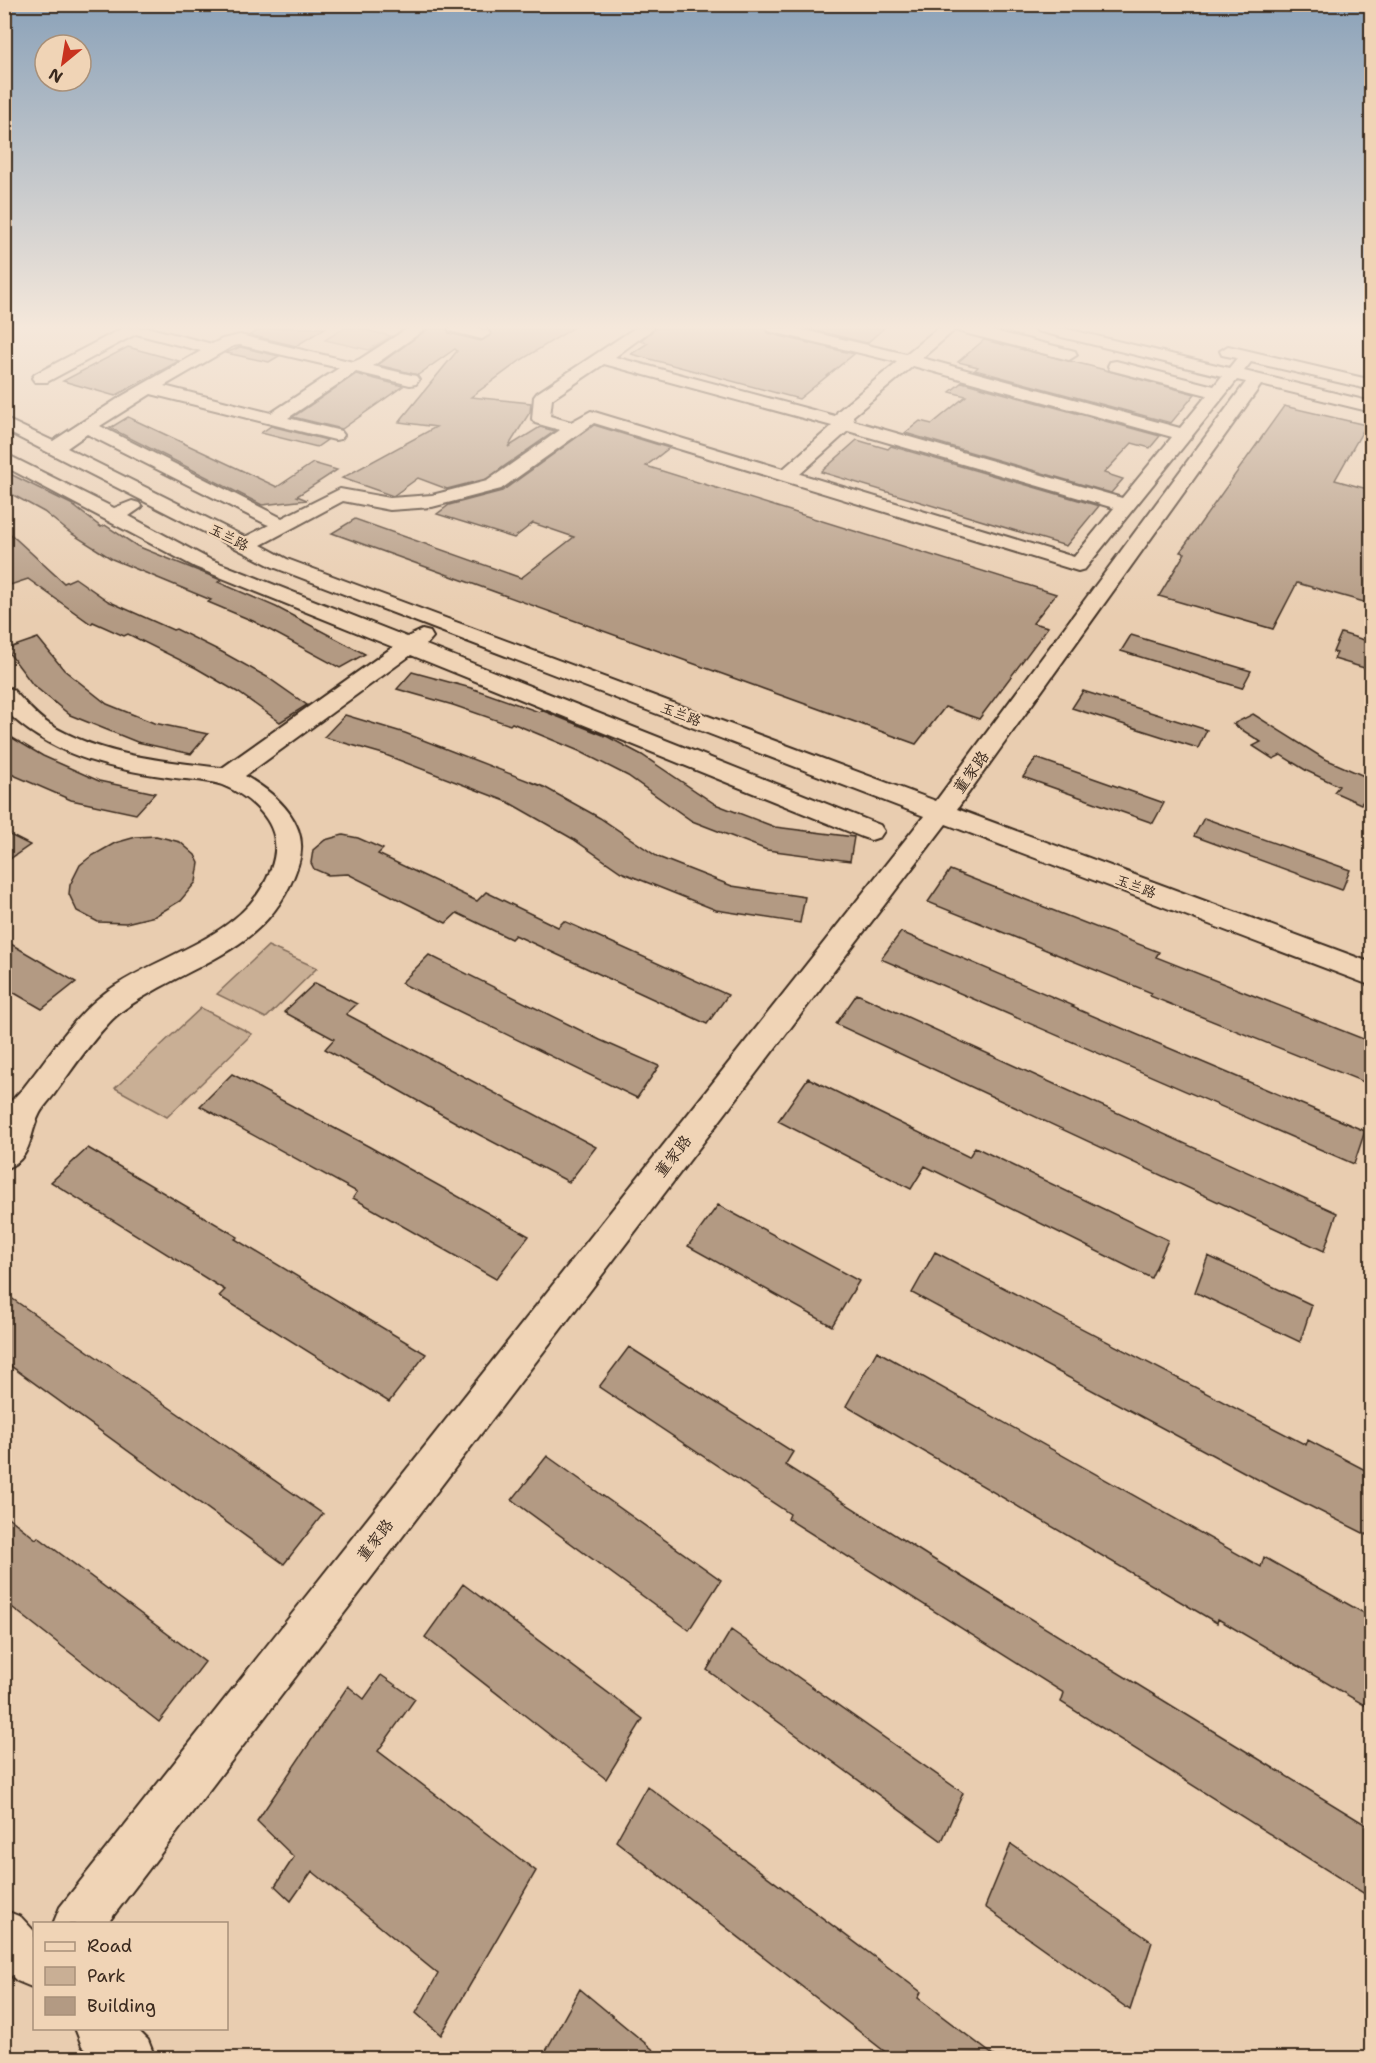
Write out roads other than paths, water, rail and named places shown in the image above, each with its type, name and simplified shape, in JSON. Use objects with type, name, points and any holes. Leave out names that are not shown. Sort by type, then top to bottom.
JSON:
[{"type":"street","points":[[54,448],[91,424]]},
{"type":"street","points":[[294,424],[335,435]]},
{"type":"street","points":[[562,424],[574,428]]},
{"type":"street","points":[[246,545],[340,495],[390,504],[432,501],[494,485],[579,424]]},
{"type":"street","points":[[619,424],[1078,565],[1192,424]]},
{"type":"street","points":[[788,475],[845,424]]},
{"type":"street","points":[[846,424],[1126,505]]},
{"type":"street","points":[[1148,424],[1184,434]]},
{"type":"street","name":"董家路","points":[[78,1922],[941,812],[1224,424]]},
{"type":"street","name":"玉兰路","points":[[7,427],[54,448],[280,563],[1371,975]]},
{"type":"street","points":[[87,427],[273,520]]},
{"type":"street","points":[[4,458],[202,563],[871,831]]},
{"type":"street","points":[[114,516],[152,498]]},
{"type":"street","points":[[227,777],[441,623]]},
{"type":"street","points":[[560,708],[591,680]]},
{"type":"street","points":[[4,694],[40,729],[78,747],[130,763],[227,777],[259,794],[281,819],[290,845],[285,875],[266,905],[240,929],[201,956],[135,988],[101,1012],[14,1122],[16,1141],[4,1156]]},
{"type":"street","points":[[688,759],[718,728]]},
{"type":"street","points":[[4,1934],[33,1963]]},
{"type":"street","points":[[102,2030],[130,2058]]}]
